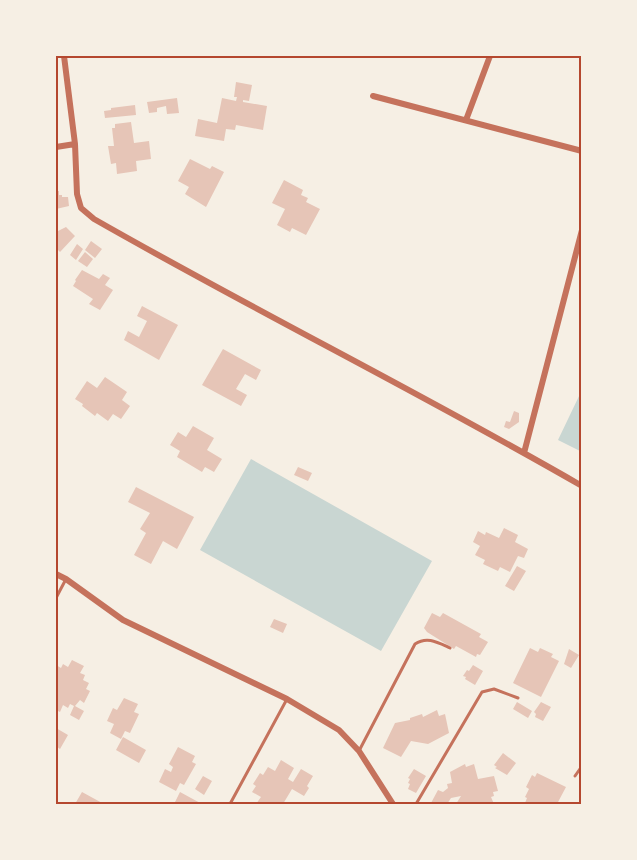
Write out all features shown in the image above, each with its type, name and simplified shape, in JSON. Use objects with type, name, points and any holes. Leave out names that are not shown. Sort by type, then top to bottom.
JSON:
[{"type":"street","points":[[64,56],[75,144],[77,194],[81,208],[94,219],[188,273],[582,486]]},
{"type":"street","points":[[466,120],[490,56]]},
{"type":"street","points":[[373,96],[582,152]]},
{"type":"street","points":[[56,147],[75,144]]},
{"type":"street","points":[[524,453],[582,230]]},
{"type":"street","points":[[56,574],[123,620],[287,699],[339,730],[359,751],[393,804]]},
{"type":"lane","points":[[56,598],[66,579]]},
{"type":"lane","points":[[359,751],[415,644],[421,640],[431,639],[450,648]]},
{"type":"lane","points":[[416,804],[482,692],[494,689],[518,698]]},
{"type":"lane","points":[[230,804],[287,699]]},
{"type":"lane","points":[[575,777],[582,766]]},
{"type":"shaded area","points":[[580,394],[582,395],[580,451],[558,440]]},
{"type":"shaded area","points":[[251,459],[432,561],[381,651],[200,550]]},
{"type":"building","points":[[236,82],[252,85],[249,101],[243,100],[243,102],[267,106],[263,130],[236,125],[235,130],[226,129],[224,141],[195,136],[198,119],[217,123],[222,98],[236,101],[237,97],[234,97]]},
{"type":"building","points":[[177,98],[179,113],[167,114],[166,106],[157,108],[157,112],[149,113],[147,102]]},
{"type":"building","points":[[135,105],[136,115],[105,118],[104,111]]},
{"type":"building","points":[[131,122],[134,143],[149,141],[151,159],[136,161],[137,171],[117,174],[116,163],[111,164],[108,146],[114,146],[112,128],[115,128],[115,124]]},
{"type":"building","points":[[190,159],[210,169],[212,166],[224,172],[206,207],[185,194],[189,187],[178,181]]},
{"type":"building","points":[[284,180],[303,190],[301,195],[308,198],[306,202],[320,209],[306,235],[292,228],[290,232],[277,225],[285,209],[272,203]]},
{"type":"building","points":[[56,191],[59,191],[62,197],[68,197],[69,206],[56,209]]},
{"type":"building","points":[[66,227],[75,236],[60,252],[56,248],[58,238],[56,232]]},
{"type":"building","points":[[91,241],[102,249],[95,258],[85,250]]},
{"type":"building","points":[[77,244],[83,249],[76,260],[70,255]]},
{"type":"building","points":[[85,252],[93,259],[87,267],[78,261]]},
{"type":"building","points":[[82,270],[99,279],[103,274],[110,278],[105,285],[113,290],[100,310],[89,304],[93,299],[73,286]]},
{"type":"building","points":[[142,306],[178,325],[159,360],[124,340],[128,331],[139,337],[147,321],[137,316]]},
{"type":"building","points":[[223,349],[261,370],[256,380],[245,374],[236,389],[247,395],[241,406],[202,385]]},
{"type":"building","points":[[105,377],[127,392],[122,400],[130,406],[121,419],[113,414],[108,421],[97,413],[95,416],[75,399],[87,381],[97,388]]},
{"type":"building","points":[[514,411],[519,413],[519,422],[509,429],[504,427],[506,421],[510,422]]},
{"type":"building","points":[[193,426],[214,438],[207,450],[222,459],[214,472],[205,467],[202,472],[177,457],[180,451],[170,445],[178,432],[186,437]]},
{"type":"building","points":[[298,467],[312,473],[308,481],[294,475]]},
{"type":"building","points":[[136,487],[194,517],[177,549],[163,541],[151,564],[134,555],[146,533],[140,529],[150,513],[128,502]]},
{"type":"building","points":[[504,528],[518,535],[515,542],[528,549],[524,558],[518,556],[510,572],[500,567],[498,571],[483,564],[485,560],[475,555],[480,546],[473,542],[478,531],[499,538]]},
{"type":"building","points":[[517,566],[526,571],[514,591],[505,586]]},
{"type":"building","points":[[432,613],[440,617],[443,613],[481,634],[479,637],[488,642],[480,655],[477,654],[476,657],[456,646],[454,649],[427,632],[424,628]]},
{"type":"building","points":[[274,619],[287,624],[283,633],[270,627]]},
{"type":"building","points":[[530,648],[538,652],[540,648],[553,654],[551,657],[559,661],[541,697],[513,683]]},
{"type":"building","points":[[569,649],[579,655],[571,668],[564,664]]},
{"type":"building","points":[[72,660],[84,666],[80,673],[85,675],[83,680],[89,683],[86,689],[90,691],[84,703],[80,700],[75,706],[84,711],[79,720],[70,715],[74,706],[70,704],[68,708],[63,705],[60,712],[56,710],[56,665],[61,668],[63,664],[68,667]]},
{"type":"building","points":[[473,665],[483,671],[475,685],[463,676]]},
{"type":"building","points":[[124,698],[138,704],[134,712],[139,714],[130,733],[125,731],[121,739],[110,733],[114,724],[107,721],[113,708],[117,710]]},
{"type":"building","points":[[517,702],[532,711],[528,718],[513,709]]},
{"type":"building","points":[[541,702],[551,707],[543,721],[535,717],[534,712]]},
{"type":"building","points":[[437,710],[439,716],[445,714],[449,733],[428,744],[411,741],[401,757],[383,748],[395,723],[410,720],[422,714],[423,717]]},
{"type":"building","points":[[56,728],[68,735],[60,749],[56,746]]},
{"type":"building","points":[[123,737],[146,750],[139,763],[116,750]]},
{"type":"building","points":[[178,747],[195,756],[192,762],[196,764],[184,785],[180,783],[176,791],[159,782],[165,769],[171,772],[173,767],[169,764]]},
{"type":"building","points":[[503,753],[516,763],[507,775],[494,765]]},
{"type":"building","points":[[281,760],[294,768],[288,779],[293,782],[301,769],[313,776],[307,786],[309,788],[304,796],[292,789],[283,804],[256,804],[261,797],[252,792],[256,786],[253,784],[260,773],[263,775],[268,767],[275,771]]},
{"type":"building","points":[[465,764],[466,767],[474,764],[478,779],[494,776],[498,791],[493,792],[494,796],[491,797],[494,804],[456,804],[461,796],[451,798],[447,804],[431,803],[438,790],[443,792],[448,788],[447,784],[452,783],[450,772]]},
{"type":"building","points":[[414,769],[426,776],[416,793],[408,789],[410,779],[408,778]]},
{"type":"building","points":[[537,773],[566,787],[557,804],[525,803],[529,789],[526,787],[532,775],[535,777]]},
{"type":"building","points":[[203,776],[212,781],[204,795],[195,789]]},
{"type":"building","points":[[82,792],[104,804],[75,804]]},
{"type":"building","points":[[180,792],[202,804],[174,804]]}]
